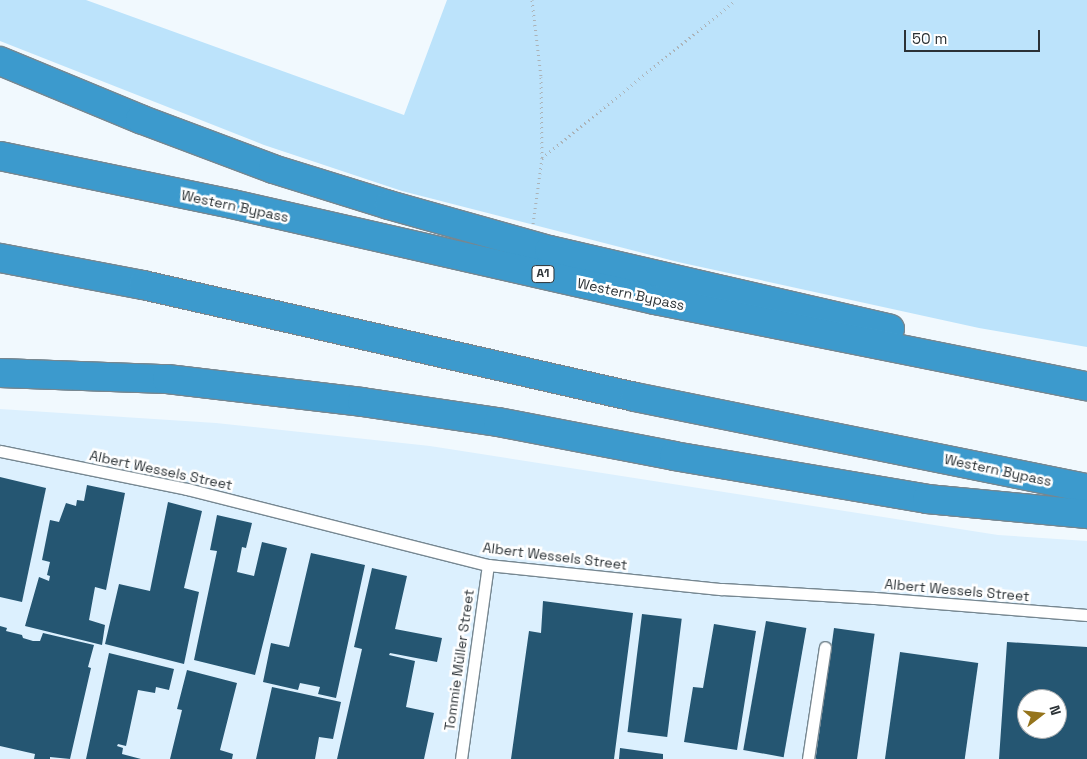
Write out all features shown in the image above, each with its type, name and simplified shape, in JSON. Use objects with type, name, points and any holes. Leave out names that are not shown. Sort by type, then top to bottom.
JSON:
[{"type":"highway","points":[[0,61],[140,119],[273,169],[530,244],[976,348],[1026,365],[1060,382]]},
{"type":"highway","name":"Western Bypass","points":[[0,156],[232,204],[656,300],[1087,386]]},
{"type":"highway","name":"Western Bypass","points":[[0,258],[143,285],[635,397],[1087,488]]},
{"type":"highway","points":[[0,373],[167,379],[362,402],[498,422],[664,455],[927,499],[1087,514]]},
{"type":"lane","name":"Albert Wessels Street","points":[[0,451],[187,489],[488,565],[722,589],[874,598],[1087,615]]},
{"type":"lane","name":"Tommie Müller Street","points":[[461,759],[488,565]]},
{"type":"lane","points":[[808,759],[825,648]]},
{"type":"path","points":[[530,244],[542,158],[541,77],[532,0]]},
{"type":"path","points":[[542,158],[736,0]]},
{"type":"shaded area","points":[[0,0],[86,0],[404,115],[447,0],[1087,0],[1087,347],[979,328],[678,262],[402,191],[264,145],[0,41]]},
{"type":"shaded area","points":[[0,409],[216,423],[430,446],[998,535],[1087,541],[1087,759],[0,759]]},
{"type":"building","points":[[0,477],[46,488],[22,602],[0,597]]},
{"type":"building","points":[[87,485],[125,493],[106,590],[95,587],[89,620],[105,625],[102,645],[25,626],[39,577],[49,581],[50,576],[47,575],[50,562],[42,560],[50,520],[59,522],[66,503],[76,506],[77,500],[84,501]]},
{"type":"building","points":[[168,502],[202,511],[184,588],[199,592],[184,664],[105,644],[119,584],[150,591]]},
{"type":"building","points":[[217,515],[252,523],[246,548],[242,547],[237,572],[254,576],[262,542],[287,548],[255,675],[194,660],[217,551],[210,550]]},
{"type":"building","points":[[311,553],[365,565],[336,698],[318,694],[320,687],[300,683],[298,690],[263,682],[271,643],[289,647]]},
{"type":"building","points":[[372,568],[407,576],[395,629],[442,638],[437,662],[390,653],[389,655],[415,661],[406,707],[434,713],[424,759],[337,759],[362,649],[354,647]]},
{"type":"building","points":[[543,601],[633,613],[614,759],[511,759],[529,631],[541,633]]},
{"type":"building","points":[[642,614],[682,619],[667,737],[627,732]]},
{"type":"building","points":[[766,621],[806,628],[784,757],[743,750]]},
{"type":"building","points":[[714,624],[756,631],[737,750],[684,742],[693,687],[703,688]]},
{"type":"building","points":[[0,626],[7,628],[6,631],[22,635],[23,638],[33,641],[40,641],[43,633],[94,645],[88,667],[91,668],[70,759],[50,757],[50,759],[34,759],[35,754],[0,746]]},
{"type":"building","points":[[834,628],[875,634],[857,759],[816,759]]},
{"type":"building","points":[[1007,642],[1087,647],[1087,759],[999,759]]},
{"type":"building","points":[[900,652],[978,663],[965,759],[885,759]]},
{"type":"building","points":[[109,653],[174,669],[169,690],[156,687],[155,693],[138,690],[126,746],[118,744],[117,746],[123,748],[122,754],[141,759],[86,759]]},
{"type":"building","points":[[187,670],[237,683],[220,750],[233,754],[232,759],[170,759],[182,710],[177,709]]},
{"type":"building","points":[[272,687],[341,702],[333,739],[319,737],[315,759],[256,759]]},
{"type":"building","points":[[620,748],[663,754],[663,759],[619,759]]}]
